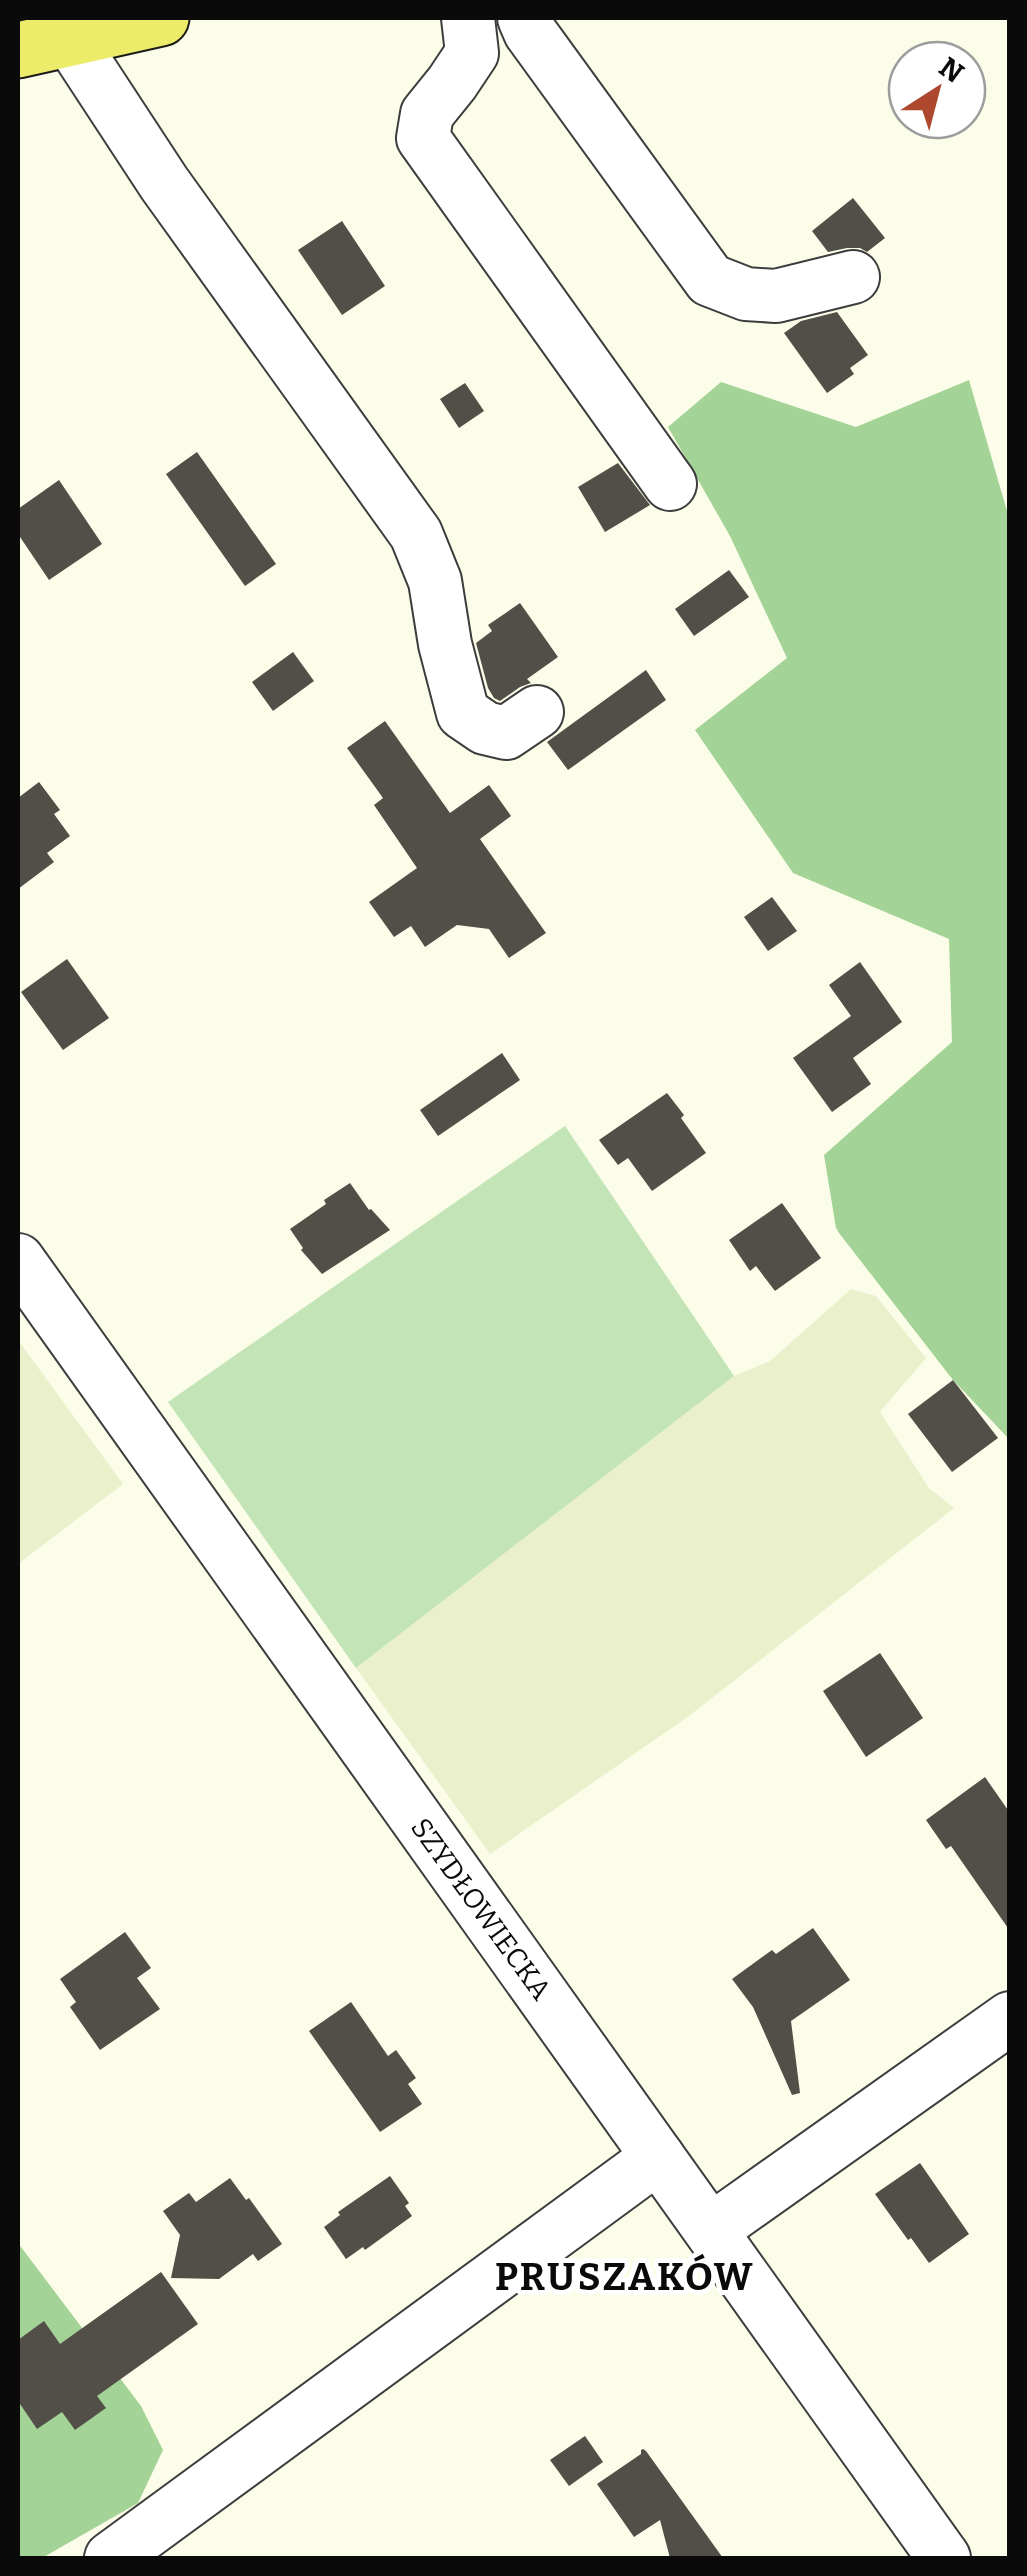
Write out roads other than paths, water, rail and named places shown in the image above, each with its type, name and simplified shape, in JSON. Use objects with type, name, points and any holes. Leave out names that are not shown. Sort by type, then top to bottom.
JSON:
[{"type":"main road","points":[[43,44],[161,18]]},
{"type":"street","points":[[468,18],[472,53],[427,114],[423,138],[670,484]]},
{"type":"street","points":[[524,18],[530,32],[710,280],[746,294],[776,296],[854,277]]},
{"type":"street","points":[[43,44],[164,183],[416,534],[436,581],[445,644],[463,714],[486,728],[506,733],[538,712]]},
{"type":"street","name":"SZYDŁOWIECKA","points":[[18,1260],[944,2558]]},
{"type":"street","points":[[711,2230],[1010,2018]]},
{"type":"street","points":[[111,2558],[658,2156]]},
{"type":"district","name":"PRUSZAKÓW","points":[[625,2277]]}]
